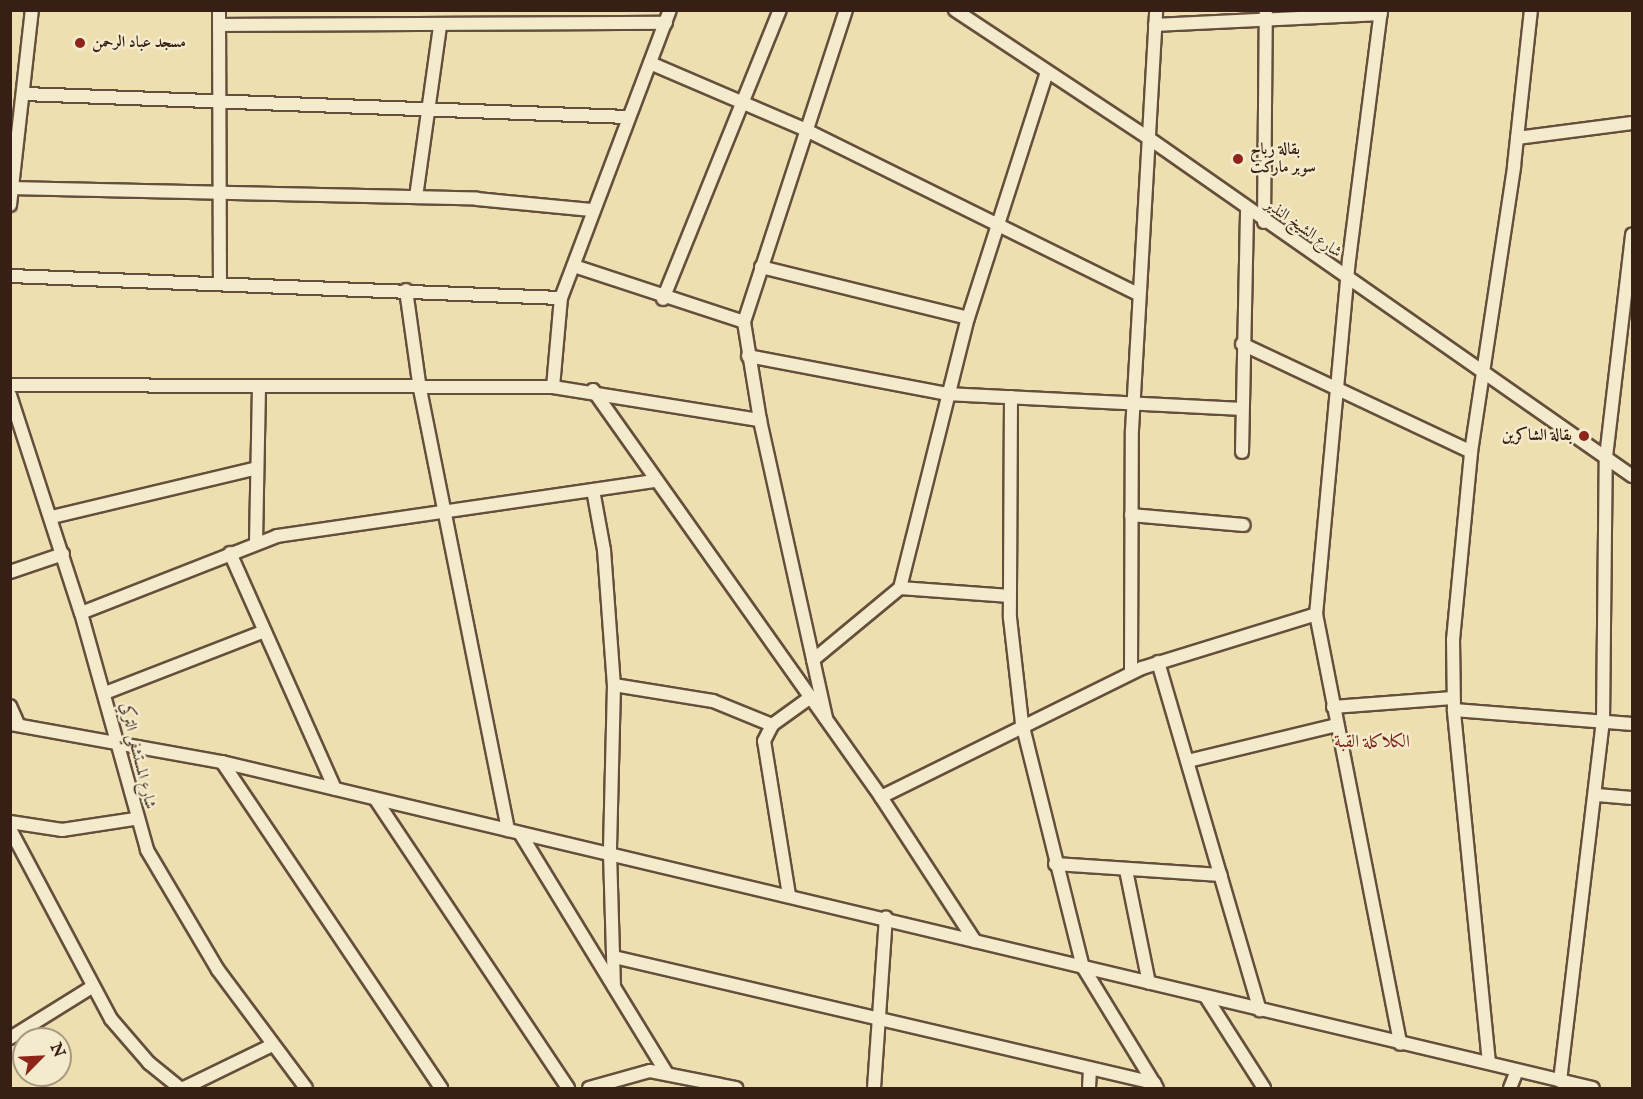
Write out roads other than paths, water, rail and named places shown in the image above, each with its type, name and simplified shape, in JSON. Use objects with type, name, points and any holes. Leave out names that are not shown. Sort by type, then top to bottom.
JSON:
[{"type":"street","points":[[10,205],[32,10]]},
{"type":"street","points":[[219,10],[222,195],[220,284]]},
{"type":"street","points":[[553,387],[561,298],[574,266],[591,210],[670,10]]},
{"type":"street","points":[[663,299],[780,10]]},
{"type":"street","points":[[826,718],[760,420],[744,322],[804,129],[846,10]]},
{"type":"street","name":"شارع الشيخ النذير","points":[[955,10],[1147,137],[1485,378],[1632,476]]},
{"type":"street","points":[[1131,672],[1131,515],[1138,294],[1156,10]]},
{"type":"street","points":[[1489,1063],[1453,704],[1457,581],[1471,452],[1485,378],[1517,138],[1531,10]]},
{"type":"street","points":[[1155,25],[1266,14],[1381,12],[1348,281],[1316,614],[1400,1044]]},
{"type":"street","points":[[1264,222],[1266,14]]},
{"type":"street","points":[[219,25],[440,26],[666,23]]},
{"type":"street","points":[[416,197],[426,108],[440,26]]},
{"type":"street","points":[[651,63],[804,129],[1138,294]]},
{"type":"street","points":[[813,660],[900,588],[947,394],[968,318],[1047,72]]},
{"type":"street","points":[[24,93],[628,117]]},
{"type":"street","points":[[1517,138],[1632,123]]},
{"type":"street","points":[[11,188],[222,195],[416,197],[591,210]]},
{"type":"street","points":[[1242,452],[1242,344],[1247,210]]},
{"type":"street","points":[[1555,1083],[1597,795],[1604,722],[1606,457],[1632,235]]},
{"type":"street","points":[[574,266],[663,299],[744,322]]},
{"type":"street","points":[[761,267],[968,318]]},
{"type":"street","points":[[10,276],[406,290],[561,298]]},
{"type":"street","points":[[406,290],[420,389],[444,514],[514,832],[667,1074]]},
{"type":"street","points":[[1242,344],[1471,452]]},
{"type":"street","points":[[748,356],[947,394],[1134,400],[1242,409]]},
{"type":"street","points":[[10,385],[420,389],[553,387],[593,390],[760,420]]},
{"type":"street","points":[[256,543],[253,469],[259,387]]},
{"type":"street","points":[[593,390],[655,481],[881,797],[975,941]]},
{"type":"street","name":"شارع المستشفي التركي","points":[[10,395],[52,518],[105,693],[135,819],[170,895],[272,1045],[306,1089]]},
{"type":"street","points":[[1011,397],[1010,596],[1022,723],[1055,864],[1083,967],[1156,1086]]},
{"type":"street","points":[[52,518],[253,469]]},
{"type":"street","points":[[81,613],[256,543],[655,481]]},
{"type":"street","points":[[593,490],[604,550],[614,685],[610,853],[614,987]]},
{"type":"street","points":[[1131,515],[1244,525]]},
{"type":"street","points":[[230,553],[262,632],[335,789]]},
{"type":"street","points":[[10,572],[63,554]]},
{"type":"street","points":[[900,588],[1010,596]]},
{"type":"street","points":[[881,797],[1022,723],[1131,672],[1316,614]]},
{"type":"street","points":[[105,693],[262,632]]},
{"type":"street","points":[[1158,662],[1260,1010]]},
{"type":"street","points":[[614,685],[713,701],[772,725]]},
{"type":"street","points":[[789,895],[763,752],[772,725],[811,698]]},
{"type":"street","points":[[1333,707],[1453,704],[1632,724]]},
{"type":"street","points":[[10,706],[14,724],[117,739],[222,762],[376,800],[886,917],[975,941],[1400,1044],[1489,1063],[1555,1083],[1593,1089]]},
{"type":"street","points":[[1188,761],[1337,725]]},
{"type":"street","points":[[222,762],[441,1089]]},
{"type":"street","points":[[1597,795],[1632,798]]},
{"type":"street","points":[[376,800],[568,1089]]},
{"type":"street","points":[[10,822],[62,830],[135,819]]},
{"type":"street","points":[[10,829],[92,987],[128,1042],[182,1089],[272,1045]]},
{"type":"street","points":[[1055,864],[1221,875]]},
{"type":"street","points":[[1126,870],[1149,983]]},
{"type":"street","points":[[874,1089],[886,917]]},
{"type":"street","points":[[614,957],[878,1023],[1156,1086]]},
{"type":"street","points":[[10,1038],[92,987]]},
{"type":"street","points":[[1206,997],[1264,1089]]},
{"type":"street","points":[[1089,1089],[1090,1070]]},
{"type":"street","points":[[1510,1089],[1517,1071]]},
{"type":"street","points":[[589,1089],[640,1072],[667,1074],[736,1089]]},
{"type":"place","name":"مسجد عباد الرحمن","points":[[80,43]]},
{"type":"place","name":"بقالة رباح سوبر ماركت","points":[[1238,159]]},
{"type":"place","name":"بقالة الشاكرين","points":[[1584,436]]},
{"type":"district","name":"الكلاكلة القبة","points":[[1372,743]]}]
